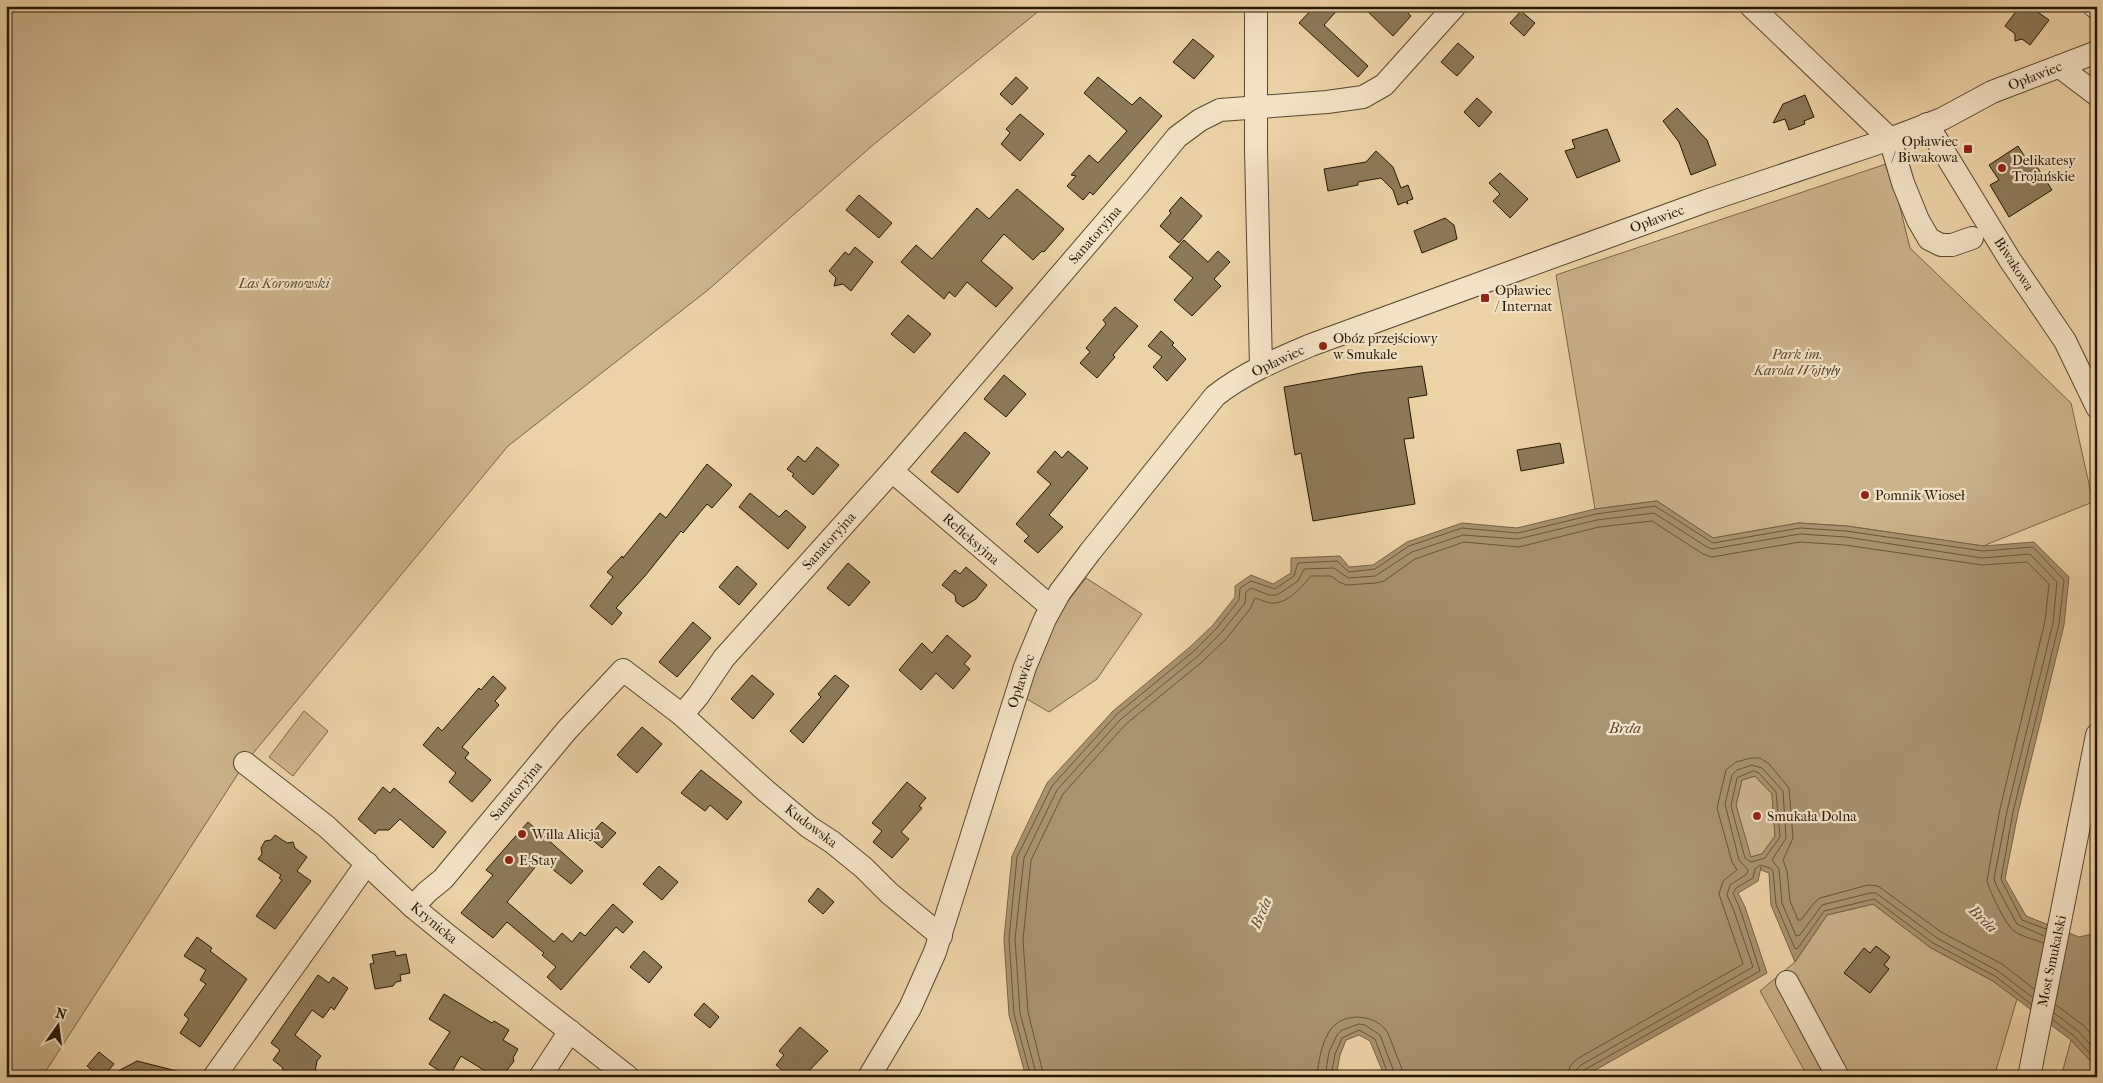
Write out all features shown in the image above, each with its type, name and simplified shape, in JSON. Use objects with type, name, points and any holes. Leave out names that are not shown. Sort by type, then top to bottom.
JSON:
[{"type":"street","points":[[1256,6],[1261,367]]},
{"type":"street","name":"Sanatoryjna","points":[[413,907],[443,879],[567,730],[623,670],[682,715],[698,696],[724,658],[892,471],[1177,137],[1200,120],[1220,110],[1327,102],[1364,97],[1384,86],[1456,6]]},
{"type":"street","points":[[1752,6],[1890,139],[1907,192],[1918,220],[1929,239],[1941,245],[1952,245],[1972,238]]},
{"type":"street","name":"Opławiec","points":[[869,1077],[910,1008],[941,936],[986,785],[1025,667],[1051,608],[1060,592],[1090,552],[1205,407],[1227,386],[1261,367],[1311,345],[1723,195],[1890,139],[1928,124],[1992,92],[2097,52]]},
{"type":"street","points":[[2060,67],[2097,95]]},
{"type":"street","name":"Biwakowa","points":[[1928,124],[2010,260],[2065,341],[2097,406]]},
{"type":"street","name":"Refleksyjna","points":[[892,471],[1051,608]]},
{"type":"street","name":"Kudowska","points":[[682,715],[808,827],[832,842],[864,868],[888,893],[941,936]]},
{"type":"street","name":"Most Smukalski","points":[[2029,1077],[2097,736]]},
{"type":"street","name":"Krynicka","points":[[245,763],[327,827],[413,907],[628,1077]]},
{"type":"street","points":[[214,1077],[267,1001],[306,951],[367,863]]},
{"type":"street","points":[[1787,982],[1838,1077]]},
{"type":"street","points":[[540,1077],[570,1031]]},
{"type":"green space","name":"Las Koronowski","points":[[6,6],[1045,6],[873,145],[708,290],[508,446],[245,763],[42,1077],[6,1077]]},
{"type":"green space","name":"Park im. Karola Wojtyły","points":[[1889,163],[1910,248],[2071,403],[2093,502],[1983,546],[1847,526],[1799,523],[1713,538],[1657,501],[1595,509],[1556,275]]},
{"type":"green space","points":[[1086,578],[1142,614],[1097,679],[1049,712],[1025,698],[1051,629],[1065,605]]},
{"type":"green space","points":[[304,711],[328,731],[293,776],[269,757]]},
{"type":"green space","points":[[1755,776],[1772,794],[1775,836],[1762,854],[1750,857],[1736,805],[1742,780]]},
{"type":"green space","points":[[1873,904],[1931,948],[1993,981],[2017,999],[1994,1077],[1808,1077],[1760,991],[1795,962],[1827,915]]},
{"type":"green space","points":[[2071,1040],[2097,1068],[2097,1077],[2061,1077]]},
{"type":"water","name":"Brda","points":[[1657,501],[1713,538],[1799,523],[1847,526],[1984,546],[2034,542],[2069,577],[2064,625],[2018,813],[2005,879],[2026,916],[2079,937],[2097,933],[2097,1068],[2071,1040],[1993,981],[1931,948],[1873,904],[1827,915],[1795,962],[1771,905],[1769,873],[1761,870],[1761,867],[1758,881],[1738,893],[1745,907],[1767,973],[1583,1077],[1387,1077],[1384,1075],[1370,1041],[1359,1035],[1346,1040],[1340,1055],[1336,1077],[1026,1077],[1009,1015],[1004,939],[1012,856],[1047,783],[1113,711],[1190,647],[1213,625],[1235,597],[1235,586],[1251,575],[1273,584],[1291,573],[1291,558],[1340,556],[1349,567],[1373,565],[1407,542],[1462,523],[1517,528],[1595,509]],"holes":[[[1755,776],[1772,794],[1775,836],[1762,854],[1751,857],[1736,805],[1742,780]]]},
{"type":"building","points":[[1315,6],[1341,6],[1324,25],[1368,66],[1358,77],[1299,23]]},
{"type":"building","points":[[1362,6],[1401,6],[1411,16],[1393,36]]},
{"type":"building","points":[[2020,6],[2029,6],[2049,20],[2030,45],[2022,39],[2015,41],[2015,34],[2005,26]]},
{"type":"building","points":[[1521,11],[1535,23],[1524,36],[1510,23]]},
{"type":"building","points":[[1193,39],[1214,56],[1194,79],[1173,62]]},
{"type":"building","points":[[1458,43],[1474,57],[1457,76],[1441,62]]},
{"type":"building","points":[[1016,77],[1028,88],[1012,105],[1000,94]]},
{"type":"building","points":[[1098,77],[1132,105],[1140,97],[1162,116],[1093,195],[1090,192],[1083,200],[1067,186],[1076,176],[1071,175],[1089,155],[1098,163],[1127,131],[1084,93]]},
{"type":"building","points":[[1805,95],[1814,117],[1804,121],[1805,124],[1789,130],[1785,119],[1773,123],[1783,104]]},
{"type":"building","points":[[1477,98],[1492,112],[1479,127],[1464,112]]},
{"type":"building","points":[[1677,108],[1707,140],[1716,165],[1691,175],[1679,142],[1663,121]]},
{"type":"building","points":[[1020,114],[1044,134],[1020,161],[1001,144],[1010,133],[1006,129]]},
{"type":"building","points":[[1607,129],[1620,161],[1577,178],[1565,151],[1575,148],[1572,140]]},
{"type":"building","points":[[2018,146],[2028,162],[2032,159],[2052,190],[2009,217],[1990,185],[1999,180],[1989,165]]},
{"type":"building","points":[[1376,151],[1393,167],[1401,188],[1408,185],[1413,199],[1407,201],[1408,204],[1405,202],[1398,205],[1393,190],[1381,178],[1358,182],[1358,185],[1328,191],[1324,169],[1366,162]]},
{"type":"building","points":[[1500,173],[1528,199],[1510,218],[1493,201],[1500,194],[1489,183]]},
{"type":"building","points":[[1017,189],[1064,229],[1044,252],[1042,251],[1033,260],[1004,234],[981,261],[1013,288],[996,307],[967,282],[955,297],[949,292],[944,299],[901,262],[916,245],[932,259],[977,208],[989,219]]},
{"type":"building","points":[[859,195],[892,223],[879,238],[846,210]]},
{"type":"building","points":[[1181,197],[1202,216],[1179,243],[1160,226],[1171,213],[1169,211]]},
{"type":"building","points":[[1445,218],[1454,225],[1457,239],[1422,253],[1414,231]]},
{"type":"building","points":[[1184,240],[1208,262],[1218,251],[1230,262],[1214,279],[1221,286],[1192,316],[1174,300],[1193,278],[1169,257]]},
{"type":"building","points":[[855,247],[873,262],[851,291],[843,284],[834,286],[836,278],[829,271],[845,252],[849,255]]},
{"type":"building","points":[[1115,307],[1138,326],[1113,355],[1115,357],[1097,378],[1080,363],[1090,352],[1086,348],[1106,324],[1103,320]]},
{"type":"building","points":[[908,315],[931,334],[914,353],[891,334]]},
{"type":"building","points":[[1161,331],[1174,343],[1172,345],[1186,359],[1167,381],[1153,367],[1162,357],[1148,346]]},
{"type":"building","points":[[1422,366],[1427,395],[1408,398],[1414,438],[1404,439],[1415,504],[1313,521],[1301,453],[1295,455],[1284,387],[1361,373]]},
{"type":"building","points":[[1004,375],[1026,394],[1006,417],[984,399]]},
{"type":"building","points":[[965,432],[990,453],[958,493],[931,472]]},
{"type":"building","points":[[1560,443],[1564,463],[1521,471],[1517,450]]},
{"type":"building","points":[[817,447],[839,465],[813,495],[787,469],[798,456],[805,462]]},
{"type":"building","points":[[1055,451],[1062,458],[1068,451],[1088,468],[1049,515],[1063,527],[1038,553],[1024,541],[1029,536],[1016,524],[1051,484],[1037,472]]},
{"type":"building","points":[[707,464],[732,485],[712,508],[707,504],[683,533],[681,531],[645,576],[616,608],[622,613],[612,625],[590,606],[613,577],[607,572],[622,556],[623,558],[660,513],[666,518]]},
{"type":"building","points":[[750,493],[779,517],[786,510],[806,527],[788,549],[739,507]]},
{"type":"building","points":[[848,563],[870,582],[849,606],[827,588]]},
{"type":"building","points":[[737,566],[757,584],[739,605],[719,587]]},
{"type":"building","points":[[966,567],[987,585],[976,599],[963,607],[956,602],[955,595],[942,585],[955,570],[960,574]]},
{"type":"building","points":[[693,622],[711,638],[677,677],[659,662]]},
{"type":"building","points":[[947,635],[971,656],[964,664],[970,669],[953,689],[936,673],[921,690],[899,670],[922,643],[932,653]]},
{"type":"building","points":[[752,675],[774,694],[753,719],[731,699]]},
{"type":"building","points":[[835,675],[849,686],[803,743],[790,731],[821,697],[818,694]]},
{"type":"building","points":[[493,676],[506,688],[495,701],[499,705],[462,747],[469,753],[465,758],[491,780],[472,802],[449,782],[456,773],[423,745],[438,727],[442,731],[479,688],[481,690]]},
{"type":"building","points":[[642,727],[662,744],[637,773],[617,755]]},
{"type":"building","points":[[701,770],[742,802],[727,820],[710,805],[705,811],[681,793]]},
{"type":"building","points":[[907,782],[926,798],[919,806],[922,808],[901,832],[909,839],[892,858],[873,842],[882,831],[872,823]]},
{"type":"building","points":[[383,787],[390,793],[394,788],[446,832],[433,848],[400,819],[389,830],[378,830],[375,834],[358,819]]},
{"type":"building","points":[[528,822],[583,871],[571,884],[541,860],[507,902],[554,942],[562,933],[572,942],[580,932],[585,936],[613,904],[633,922],[623,933],[616,927],[561,990],[547,977],[556,967],[542,955],[544,953],[507,922],[493,938],[461,913],[493,875],[486,870]]},
{"type":"building","points":[[602,822],[616,833],[602,848],[589,837]]},
{"type":"building","points":[[275,835],[287,843],[293,842],[295,848],[307,857],[297,871],[311,881],[275,929],[256,916],[282,880],[279,878],[281,875],[258,859],[262,854],[261,848],[265,841],[271,840]]},
{"type":"building","points":[[659,866],[678,882],[662,900],[643,884]]},
{"type":"building","points":[[818,888],[834,902],[823,914],[808,901]]},
{"type":"building","points":[[197,937],[212,948],[210,951],[247,979],[200,1047],[180,1033],[189,1019],[184,1015],[206,984],[200,980],[206,970],[184,956]]},
{"type":"building","points":[[1876,946],[1890,957],[1884,965],[1889,969],[1870,993],[1844,973],[1864,948],[1870,953]]},
{"type":"building","points":[[395,951],[396,956],[406,954],[410,973],[400,975],[401,981],[396,982],[393,986],[375,989],[370,964],[374,963],[372,955]]},
{"type":"building","points":[[644,951],[662,967],[649,983],[630,967]]},
{"type":"building","points":[[318,975],[329,983],[333,977],[348,988],[334,1010],[331,1007],[323,1018],[312,1010],[295,1035],[321,1056],[317,1061],[314,1077],[297,1077],[283,1070],[273,1060],[280,1050],[271,1043]]},
{"type":"building","points":[[444,994],[492,1023],[494,1021],[509,1030],[503,1040],[518,1049],[513,1058],[514,1061],[502,1077],[495,1077],[461,1056],[449,1077],[429,1064],[450,1032],[429,1019]]},
{"type":"building","points":[[704,1003],[719,1017],[710,1028],[694,1015]]},
{"type":"building","points":[[800,1027],[828,1051],[803,1077],[790,1077],[776,1065],[784,1055],[779,1051]]},
{"type":"building","points":[[99,1052],[114,1064],[103,1077],[100,1077],[87,1066]]},
{"type":"building","points":[[137,1061],[177,1071],[176,1077],[107,1077]]},
{"type":"place","name":"Opławiec / Biwakowa","points":[[1968,149]]},
{"type":"place","name":"Delikatesy Trojańskie","points":[[2002,168]]},
{"type":"place","name":"Opławiec / Internat","points":[[1485,298]]},
{"type":"place","name":"Obóz przejściowy w Smukale","points":[[1323,346]]},
{"type":"place","name":"Pomnik Wioseł","points":[[1865,495]]},
{"type":"place","name":"Smukała Dolna","points":[[1757,816]]},
{"type":"place","name":"Willa Alicja","points":[[522,834]]},
{"type":"place","name":"E-Stay","points":[[509,860]]}]
